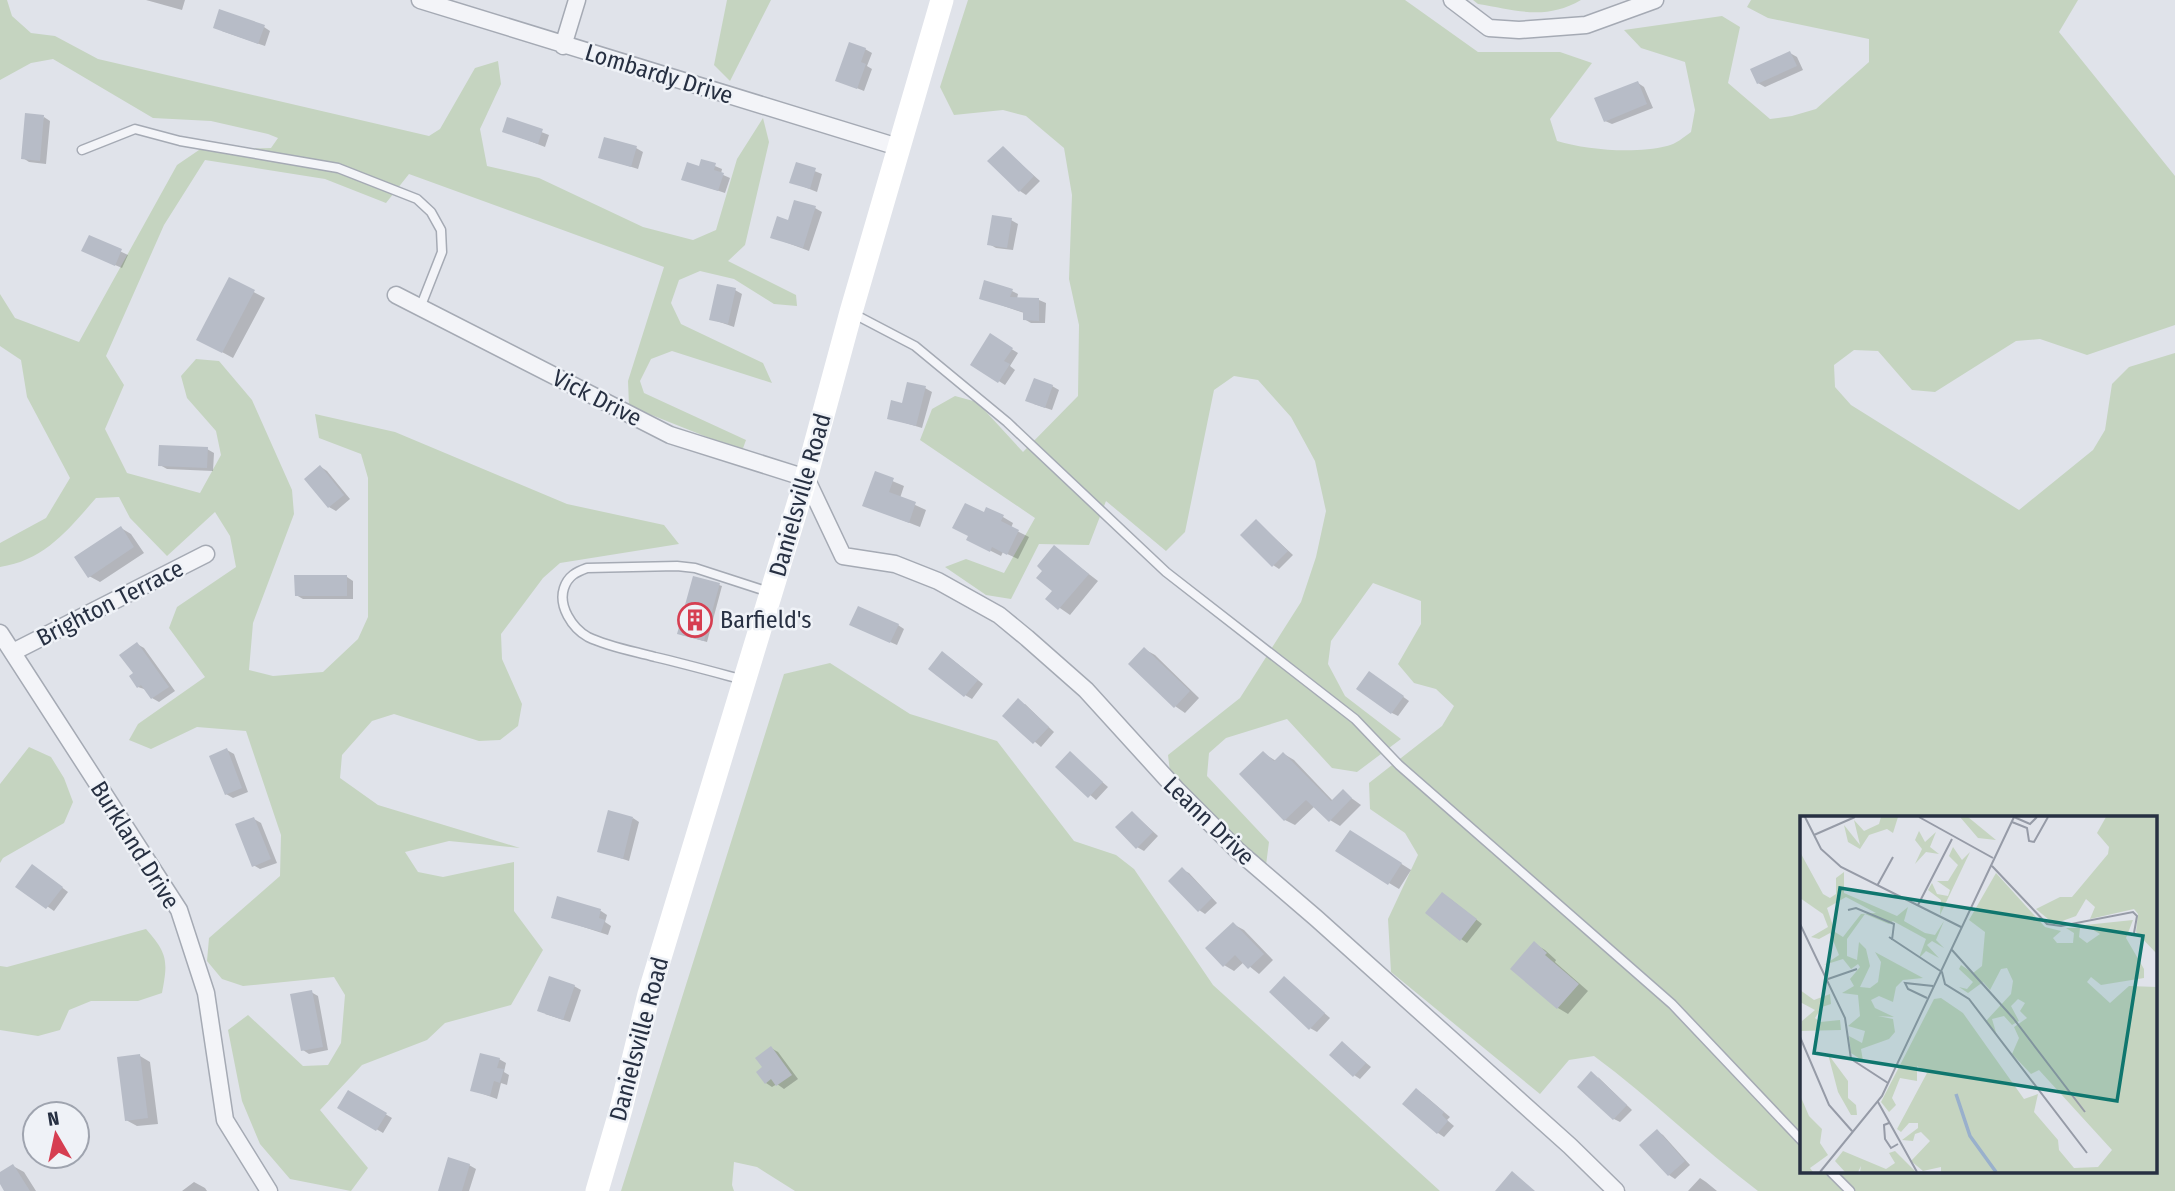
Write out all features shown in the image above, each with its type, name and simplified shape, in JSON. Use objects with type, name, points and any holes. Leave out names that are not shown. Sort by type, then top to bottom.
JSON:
[{"type":"main road","name":"Danielsville Road","points":[[597,1191],[621,1109],[649,994],[806,478],[850,312],[942,0]]},
{"type":"street","name":"Lombardy Drive","points":[[420,0],[898,147]]},
{"type":"street","points":[[563,46],[577,0]]},
{"type":"street","points":[[1452,0],[1489,28],[1519,30],[1586,25],[1655,0]]},
{"type":"street","name":"Vick Drive","points":[[396,295],[670,435],[806,478]]},
{"type":"street","name":"Leann Drive","points":[[806,478],[843,556],[895,564],[938,581],[999,615],[1027,638],[1086,690],[1176,789],[1238,852],[1316,918],[1570,1146],[1616,1191]]},
{"type":"street","name":"Brighton Terrace","points":[[13,652],[206,554]]},
{"type":"street","name":"Burkland Drive","points":[[0,633],[178,910],[206,993],[225,1120],[268,1191]]},
{"type":"lane","points":[[82,150],[135,129],[180,141],[338,168],[417,199],[431,212],[441,230],[442,252],[420,308]]},
{"type":"lane","points":[[850,312],[915,346],[1007,422],[1166,572],[1355,719],[1399,765],[1672,1004],[1800,1139]]},
{"type":"lane","points":[[745,680],[612,646],[585,635],[570,620],[562,606],[562,594],[567,580],[575,572],[587,568],[677,566],[695,568],[772,593]]},
{"type":"lane","points":[[1833,1174],[1850,1191]]},
{"type":"green space","points":[[0,0],[7,0],[12,16],[31,33],[55,36],[98,59],[429,136],[440,129],[475,68],[498,61],[501,84],[480,129],[487,166],[539,178],[643,227],[693,240],[716,230],[737,159],[763,118],[769,142],[745,245],[728,261],[796,295],[797,306],[774,304],[734,279],[700,271],[679,280],[671,303],[681,324],[763,363],[772,383],[672,351],[651,359],[640,381],[644,393],[746,440],[742,451],[629,406],[628,381],[664,267],[409,174],[386,203],[325,179],[205,160],[164,225],[106,356],[124,385],[105,429],[127,473],[200,493],[221,455],[216,431],[187,398],[181,376],[196,359],[219,361],[252,400],[292,490],[294,514],[253,623],[249,670],[273,676],[323,672],[358,639],[368,617],[368,478],[361,454],[319,438],[315,414],[395,432],[567,504],[664,525],[679,544],[560,563],[543,578],[501,634],[502,659],[522,704],[518,726],[500,740],[479,741],[394,714],[372,721],[342,755],[340,778],[378,805],[520,848],[449,841],[405,852],[418,872],[443,877],[514,862],[514,911],[543,950],[511,1005],[445,1023],[427,1040],[362,1065],[320,1110],[368,1168],[351,1191],[290,1179],[260,1144],[242,1101],[228,1030],[248,1015],[303,1066],[328,1065],[341,1043],[345,995],[334,977],[243,986],[222,979],[207,961],[209,938],[280,876],[281,835],[246,731],[197,727],[151,749],[129,740],[138,724],[205,677],[169,628],[177,607],[236,567],[230,536],[215,512],[167,556],[130,518],[119,497],[96,498],[65,532],[43,551],[0,567],[0,543],[46,518],[70,478],[27,397],[21,360],[0,346],[0,294],[15,318],[79,342],[177,165],[199,150],[271,148],[278,138],[211,121],[153,118],[53,59],[31,63],[0,80]]},
{"type":"green space","points":[[727,0],[771,0],[730,81],[714,65]]},
{"type":"green space","points":[[968,0],[1405,0],[1478,52],[1560,52],[1592,63],[1550,119],[1557,141],[1597,149],[1641,150],[1670,145],[1686,136],[1691,132],[1695,110],[1685,62],[1641,48],[1624,30],[1722,16],[1740,27],[1728,83],[1770,119],[1816,109],[1869,62],[1869,39],[1768,18],[1747,7],[1751,0],[2078,0],[2059,32],[2175,176],[2175,325],[2087,355],[2040,339],[2016,341],[1935,392],[1912,390],[1878,351],[1854,350],[1834,365],[1835,387],[1851,405],[2019,510],[2093,450],[2105,430],[2112,384],[2129,367],[2175,353],[2175,1191],[1758,1191],[1594,1056],[1569,1060],[1540,1094],[1391,972],[1388,919],[1418,855],[1405,833],[1370,809],[1369,783],[1442,726],[1454,706],[1436,689],[1414,683],[1398,664],[1421,624],[1421,601],[1373,583],[1331,641],[1328,664],[1345,696],[1401,739],[1357,772],[1332,768],[1287,719],[1226,738],[1209,753],[1207,776],[1269,842],[1266,865],[1252,865],[1170,772],[1168,755],[1240,698],[1301,602],[1316,557],[1326,511],[1315,461],[1291,417],[1258,380],[1234,376],[1214,390],[1185,532],[1166,551],[1106,501],[1089,545],[1039,544],[1011,599],[986,595],[945,567],[966,559],[1004,573],[1035,518],[920,440],[932,409],[955,396],[977,402],[1023,452],[1078,396],[1079,325],[1069,279],[1072,195],[1064,148],[1026,116],[1003,110],[954,115],[940,87]]},
{"type":"green space","points":[[1473,0],[1581,0],[1555,10],[1530,12],[1478,4]]},
{"type":"green space","points":[[830,663],[910,714],[997,741],[1074,841],[1116,855],[1134,869],[1213,985],[1440,1191],[795,1191],[757,1167],[734,1162],[734,1191],[621,1191],[784,674]]},
{"type":"green space","points":[[29,747],[51,757],[64,778],[73,802],[64,823],[3,858],[0,863],[0,784]]},
{"type":"green space","points":[[146,929],[159,945],[164,958],[162,993],[138,1001],[91,1001],[69,1010],[60,1030],[38,1036],[0,1030],[0,966],[7,967]]},
{"type":"building","points":[[219,9],[265,25],[258,44],[213,28]]},
{"type":"building","points":[[849,42],[866,48],[861,62],[866,64],[857,89],[835,81]]},
{"type":"building","points":[[1790,51],[1797,66],[1757,84],[1750,69]]},
{"type":"building","points":[[1638,81],[1647,104],[1604,122],[1594,98]]},
{"type":"building","points":[[25,113],[44,115],[40,161],[21,159]]},
{"type":"building","points":[[507,117],[543,129],[538,144],[502,132]]},
{"type":"building","points":[[604,137],[637,146],[631,167],[598,158]]},
{"type":"building","points":[[1003,146],[1034,176],[1019,192],[987,161]]},
{"type":"building","points":[[701,159],[716,163],[714,170],[724,173],[718,191],[681,180],[687,162],[699,166]]},
{"type":"building","points":[[796,162],[816,168],[810,189],[789,183]]},
{"type":"building","points":[[794,200],[816,206],[803,248],[770,238],[777,216],[788,220]]},
{"type":"building","points":[[992,215],[1012,218],[1007,248],[987,245]]},
{"type":"building","points":[[89,235],[122,249],[115,266],[81,251]]},
{"type":"building","points":[[229,277],[255,290],[222,353],[196,340]]},
{"type":"building","points":[[984,280],[1013,289],[1010,297],[1039,298],[1039,321],[1023,320],[1023,312],[979,299]]},
{"type":"building","points":[[717,284],[736,288],[728,324],[709,320]]},
{"type":"building","points":[[990,333],[1013,348],[1004,361],[1010,364],[998,383],[970,365]]},
{"type":"building","points":[[1034,378],[1053,385],[1045,408],[1025,401]]},
{"type":"building","points":[[907,382],[926,386],[916,426],[887,419],[891,400],[902,403]]},
{"type":"building","points":[[159,445],[208,447],[207,468],[158,466]]},
{"type":"building","points":[[320,465],[344,495],[328,508],[304,479]]},
{"type":"building","points":[[875,471],[894,478],[889,492],[916,502],[909,523],[862,506]]},
{"type":"building","points":[[965,503],[984,512],[986,507],[1004,515],[1001,521],[1019,530],[1007,555],[992,547],[990,552],[966,540],[968,536],[952,528]]},
{"type":"building","points":[[1256,519],[1288,551],[1272,567],[1240,535]]},
{"type":"building","points":[[121,526],[134,547],[88,578],[74,557]]},
{"type":"building","points":[[1054,545],[1089,574],[1058,610],[1045,599],[1052,591],[1036,578],[1042,571],[1037,566]]},
{"type":"building","points":[[294,575],[347,575],[347,596],[295,596]]},
{"type":"building","name":"Barfield's","points":[[693,576],[720,583],[704,641],[677,634]]},
{"type":"building","points":[[858,606],[899,624],[890,643],[849,625]]},
{"type":"building","points":[[137,642],[169,687],[151,699],[141,685],[137,688],[129,676],[133,673],[119,655]]},
{"type":"building","points":[[1144,647],[1190,691],[1174,708],[1128,664]]},
{"type":"building","points":[[942,651],[978,680],[964,697],[928,669]]},
{"type":"building","points":[[1369,671],[1404,696],[1391,714],[1356,689]]},
{"type":"building","points":[[1018,698],[1049,727],[1033,744],[1002,716]]},
{"type":"building","points":[[227,748],[242,788],[225,795],[209,756]]},
{"type":"building","points":[[1070,751],[1103,782],[1088,798],[1055,767]]},
{"type":"building","points":[[1263,751],[1274,761],[1283,752],[1331,801],[1343,789],[1352,798],[1329,822],[1306,800],[1284,821],[1239,774]]},
{"type":"building","points":[[608,810],[633,817],[623,859],[597,852]]},
{"type":"building","points":[[1132,811],[1153,832],[1136,849],[1115,827]]},
{"type":"building","points":[[254,817],[271,859],[252,867],[235,824]]},
{"type":"building","points":[[1350,830],[1402,863],[1388,885],[1335,851]]},
{"type":"building","points":[[32,864],[63,887],[46,909],[15,887]]},
{"type":"building","points":[[1182,867],[1212,898],[1198,912],[1168,881]]},
{"type":"building","points":[[1442,892],[1477,919],[1460,941],[1425,913]]},
{"type":"building","points":[[557,896],[601,909],[599,918],[605,920],[601,932],[551,918]]},
{"type":"building","points":[[1233,922],[1264,954],[1248,969],[1235,955],[1223,967],[1205,948]]},
{"type":"building","points":[[1534,941],[1547,953],[1545,955],[1579,984],[1557,1009],[1510,969]]},
{"type":"building","points":[[549,976],[575,985],[563,1020],[537,1011]]},
{"type":"building","points":[[1284,976],[1325,1013],[1309,1030],[1269,992]]},
{"type":"building","points":[[312,990],[323,1047],[301,1051],[290,994]]},
{"type":"building","points":[[1342,1041],[1366,1063],[1353,1077],[1329,1055]]},
{"type":"building","points":[[771,1046],[792,1075],[776,1086],[771,1079],[765,1084],[756,1072],[762,1067],[755,1058]]},
{"type":"building","points":[[480,1053],[500,1058],[497,1068],[504,1069],[500,1083],[494,1081],[490,1096],[470,1091]]},
{"type":"building","points":[[140,1054],[148,1118],[125,1121],[117,1057]]},
{"type":"building","points":[[1591,1071],[1627,1105],[1613,1120],[1577,1087]]},
{"type":"building","points":[[1416,1088],[1444,1112],[1442,1115],[1448,1121],[1437,1134],[1402,1104]]},
{"type":"building","points":[[348,1090],[387,1113],[376,1131],[337,1108]]},
{"type":"building","points":[[1657,1129],[1685,1161],[1668,1176],[1639,1145]]},
{"type":"building","points":[[448,1157],[470,1164],[462,1191],[438,1191]]},
{"type":"building","points":[[13,1164],[30,1191],[4,1191],[0,1184],[0,1172]]},
{"type":"building","points":[[1512,1171],[1535,1191],[1495,1191]]},
{"type":"place","name":"Barfield's","points":[[695,620]]}]
